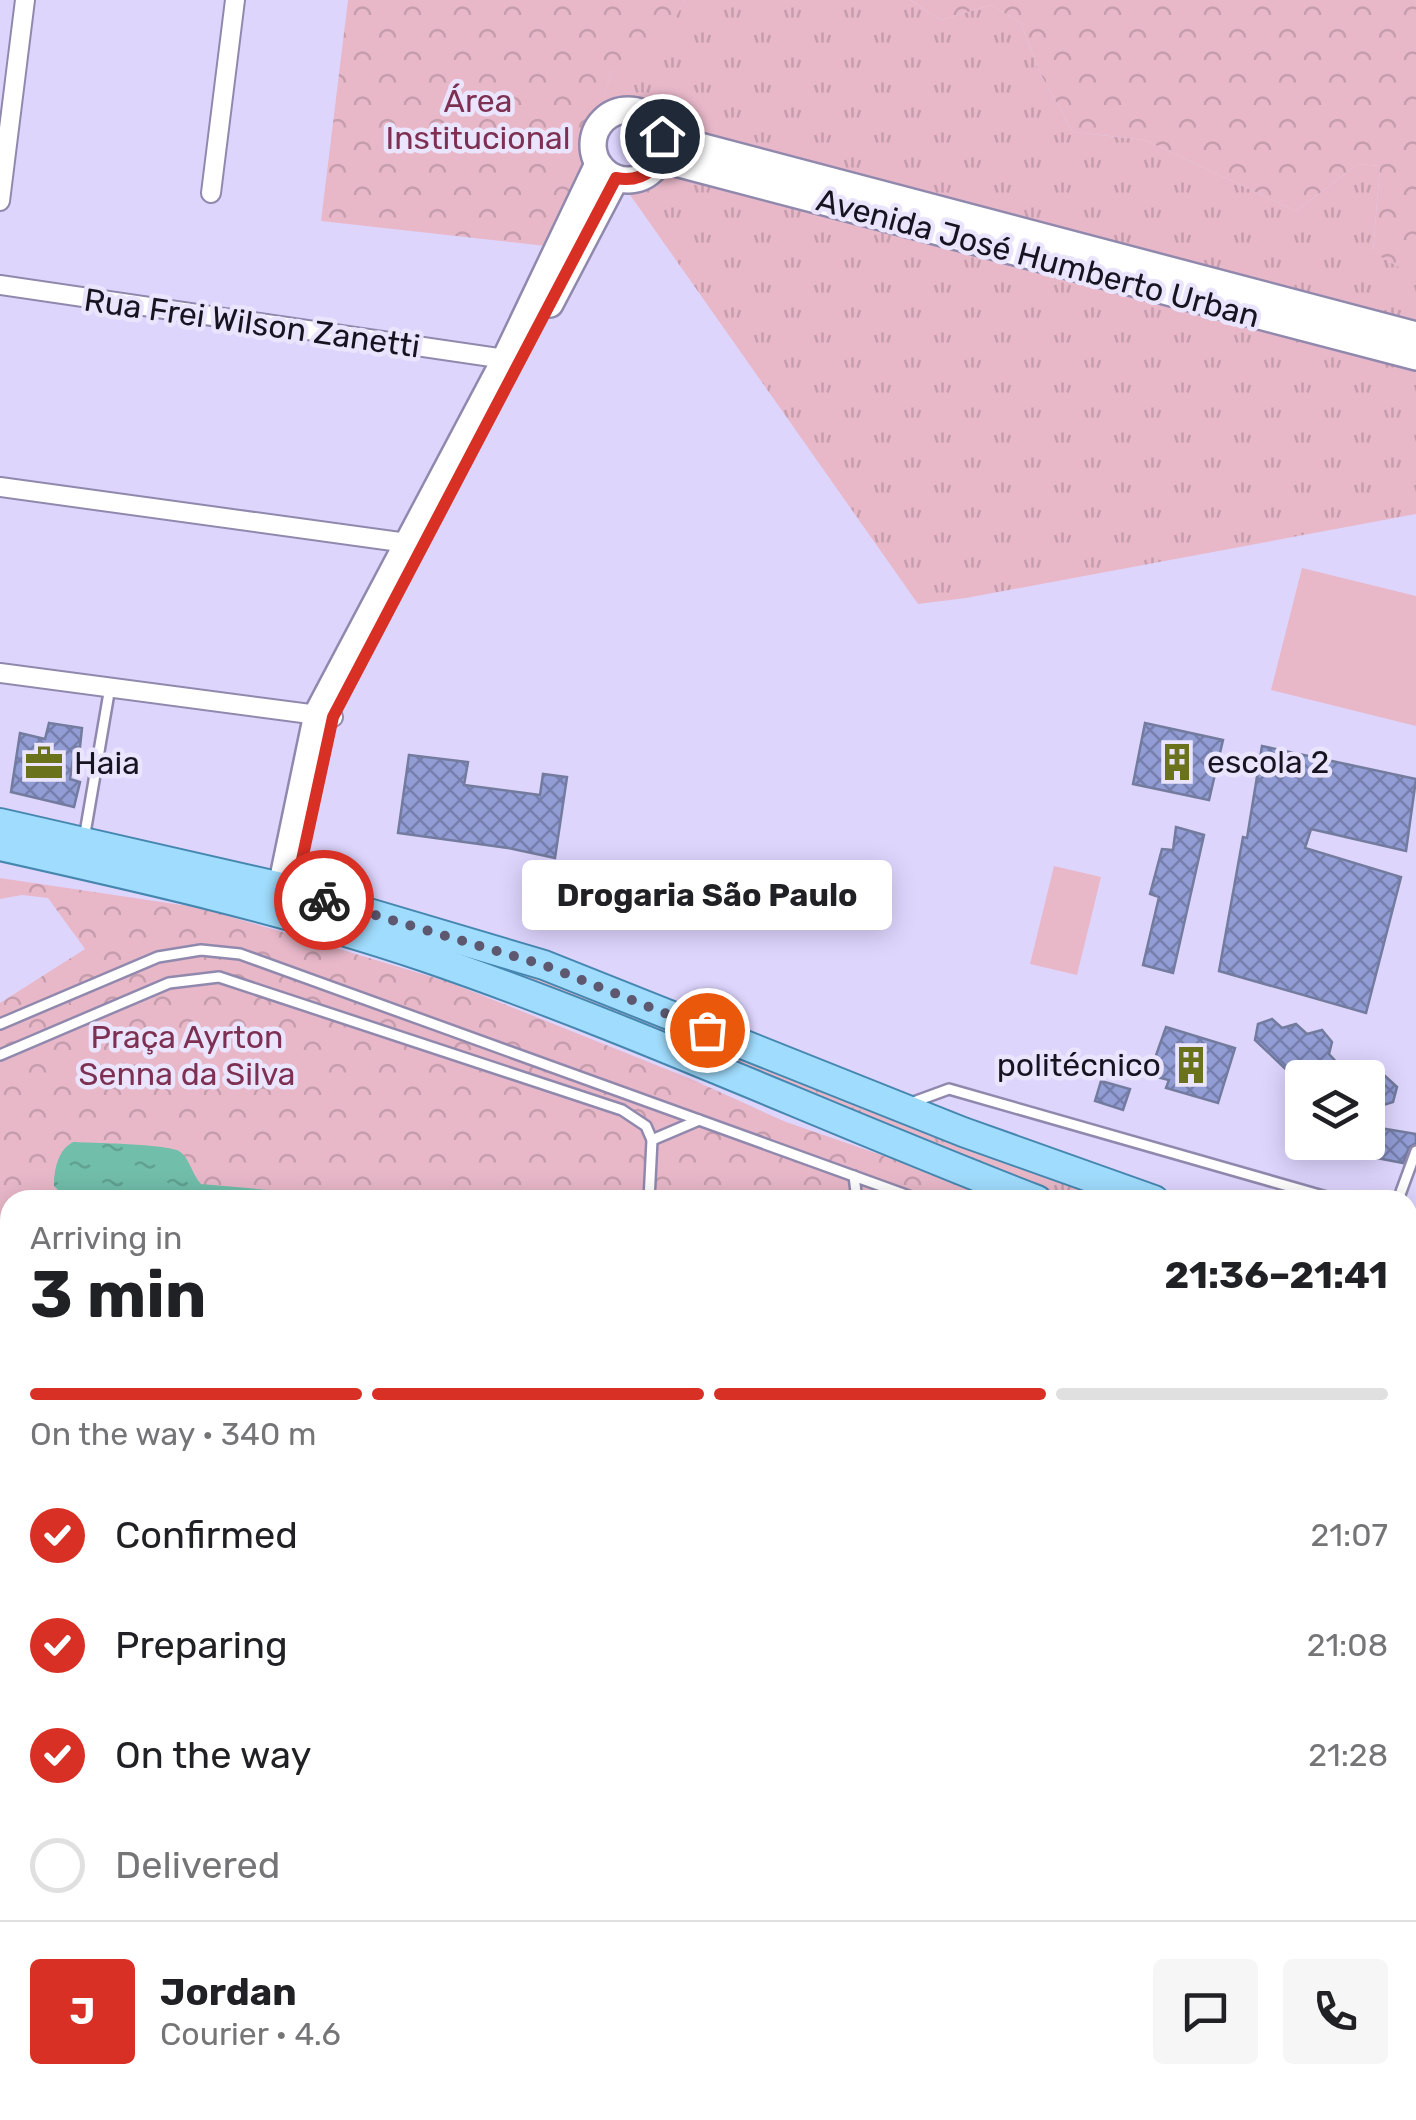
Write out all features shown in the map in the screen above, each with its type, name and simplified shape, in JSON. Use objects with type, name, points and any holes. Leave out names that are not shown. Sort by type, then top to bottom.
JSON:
[{"type":"main road","points":[[0,823],[288,889],[544,965],[1054,1166],[1125,1190]]},
{"type":"main road","points":[[0,846],[285,914],[424,957],[672,1050],[1012,1190]]},
{"type":"street","points":[[0,202],[25,0]]},
{"type":"street","points":[[212,193],[235,0]]},
{"type":"street","points":[[619,111],[645,114],[656,123],[661,148],[642,178],[629,180],[607,171],[594,138],[598,126],[619,111]]},
{"type":"street","name":"Avenida José Humberto Urban","points":[[661,148],[1416,335]]},
{"type":"street","name":"Avenida José Humberto Urban","points":[[661,148],[1416,356]]},
{"type":"street","points":[[288,889],[325,716],[408,543],[607,171]]},
{"type":"street","points":[[325,716],[607,171]]},
{"type":"street","name":"Rua Frei Wilson Zanetti","points":[[0,286],[505,359]]},
{"type":"street","points":[[0,487],[408,543]]},
{"type":"street","points":[[0,673],[325,716]]},
{"type":"lane","points":[[84,842],[110,688]]},
{"type":"lane","points":[[0,1024],[158,956],[201,950],[240,954],[892,1190]]},
{"type":"lane","points":[[0,1055],[170,984],[218,977],[622,1110],[646,1126],[652,1140],[650,1190]]},
{"type":"lane","points":[[900,1106],[949,1090],[1302,1190]]},
{"type":"lane","points":[[652,1140],[699,1120]]},
{"type":"lane","points":[[1402,1190],[1416,1151]]},
{"type":"lane","points":[[854,1176],[856,1190]]},
{"type":"green space","name":"Área Institucional","points":[[348,0],[685,0],[671,26],[631,68],[611,69],[573,249],[321,221]]},
{"type":"green space","points":[[685,0],[910,0],[941,20],[991,5],[1021,23],[1039,71],[1073,132],[1145,140],[1296,211],[1358,164],[1380,166],[1373,251],[1411,274],[1416,269],[1416,325],[666,126],[636,103],[620,104],[601,115],[611,69],[670,26]]},
{"type":"green space","points":[[910,0],[1416,0],[1416,269],[1412,275],[1373,252],[1380,166],[1358,164],[1296,211],[1145,140],[1073,132],[1039,71],[1021,23],[991,5],[941,20]]},
{"type":"green space","points":[[668,169],[1416,368],[1416,514],[918,604],[628,192],[653,188]]},
{"type":"green space","points":[[1302,568],[1416,596],[1416,726],[1271,690]]},
{"type":"green space","points":[[0,831],[473,951],[1094,1190],[1041,1190],[788,1088]]},
{"type":"green space","points":[[1054,866],[1101,877],[1077,975],[1030,964]]},
{"type":"green space","name":"Praça Ayrton Senna da Silva","points":[[0,878],[202,908],[449,982],[691,1079],[786,1122],[973,1190],[0,1190],[0,1003],[85,949],[48,898],[22,895],[0,899]]},
{"type":"water","points":[[73,1142],[172,1149],[186,1158],[201,1184],[269,1190],[58,1190],[54,1186],[56,1167]]},
{"type":"building","name":"Haia","points":[[49,723],[82,728],[70,779],[80,782],[74,807],[11,792],[20,733],[45,739]]},
{"type":"building","name":"escola 2","points":[[1145,723],[1223,740],[1209,800],[1133,784]]},
{"type":"building","points":[[1262,746],[1416,779],[1406,851],[1311,829],[1305,848],[1401,877],[1366,1013],[1219,971]]},
{"type":"building","points":[[409,755],[468,762],[464,785],[540,795],[543,774],[567,777],[555,858],[398,833]]},
{"type":"building","points":[[1176,827],[1204,835],[1173,973],[1143,965],[1159,897],[1150,894],[1162,849],[1173,850]]},
{"type":"building","points":[[1272,1019],[1282,1028],[1296,1024],[1307,1034],[1322,1030],[1332,1042],[1329,1054],[1334,1060],[1285,1060],[1285,1068],[1255,1040],[1258,1024]]},
{"type":"building","name":"politécnico","points":[[1166,1027],[1235,1048],[1218,1103],[1166,1088],[1169,1080],[1149,1075]]},
{"type":"building","points":[[1385,1076],[1397,1087],[1393,1102],[1385,1104]]},
{"type":"building","points":[[1101,1081],[1130,1089],[1123,1110],[1095,1101]]},
{"type":"building","points":[[1385,1129],[1416,1134],[1416,1143],[1409,1147],[1403,1163],[1385,1160]]},
{"type":"way so far","points":[[324,900],[544,965],[707,1030]]},
{"type":"place","name":"escola 2","points":[[1177,762]]},
{"type":"place","name":"Haia","points":[[44,763]]},
{"type":"place","name":"Drogaria São Paulo","points":[[707,1030]]},
{"type":"place","name":"politécnico","points":[[1191,1065]]},
{"type":"route","points":[[324,900],[295,892],[333,717],[616,178],[642,178],[653,170],[663,152],[662,136]]}]
